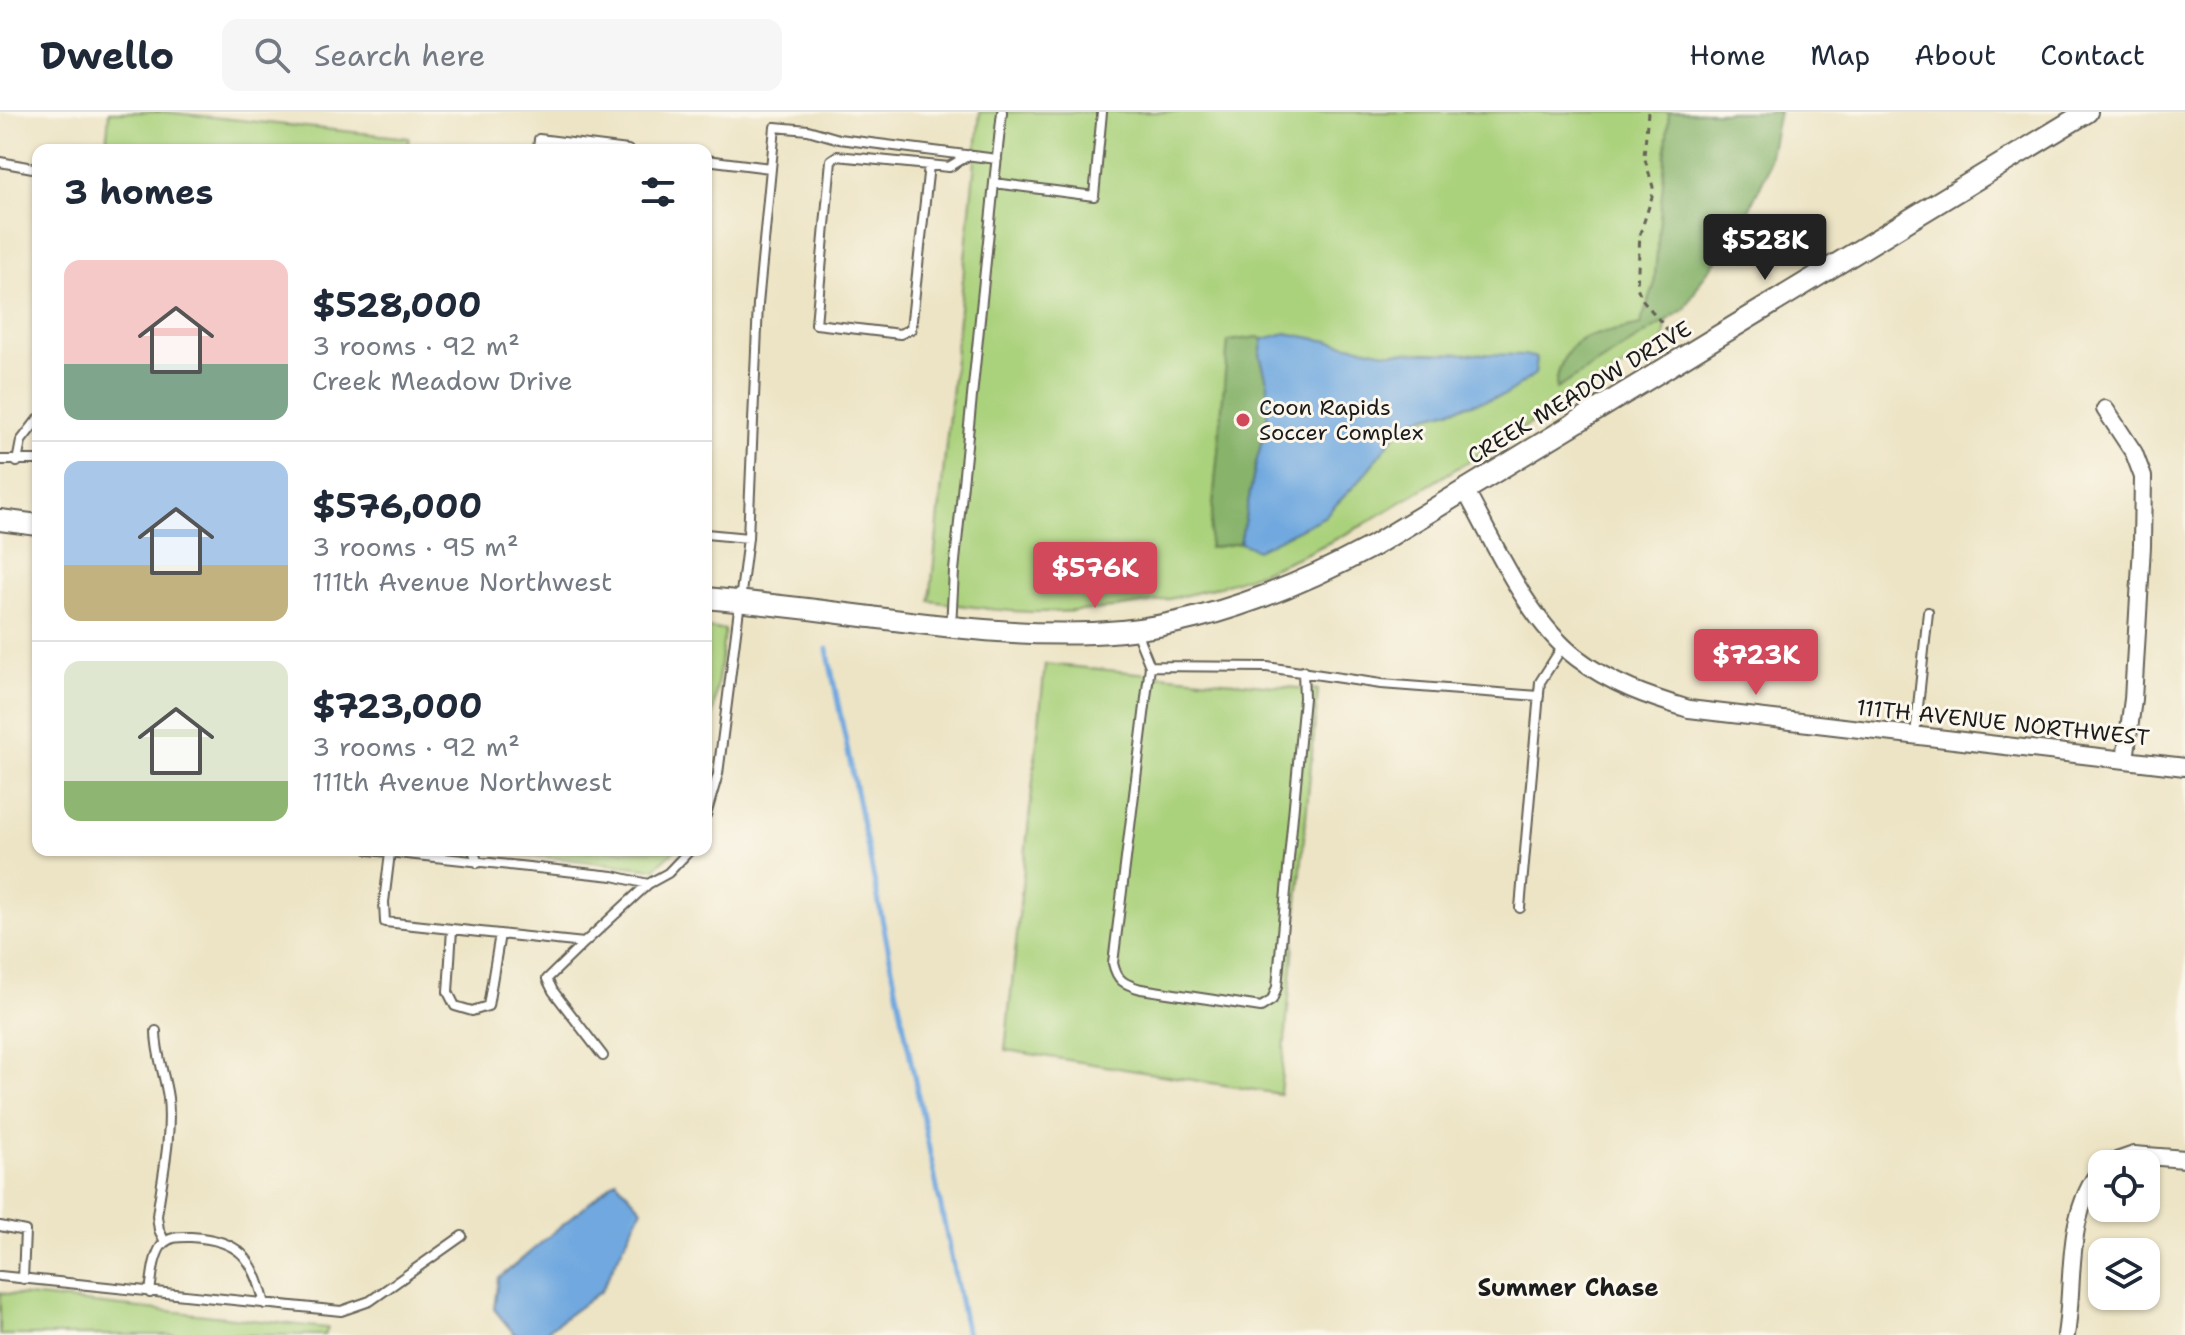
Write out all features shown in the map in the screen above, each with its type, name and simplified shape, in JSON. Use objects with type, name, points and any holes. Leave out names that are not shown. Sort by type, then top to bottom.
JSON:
[{"type":"street","name":"CREEK MEADOW DRIVE","points":[[1465,490],[2087,112]]},
{"type":"street","points":[[2105,409],[2134,453],[2143,477],[2133,699],[2125,760]]},
{"type":"street","points":[[712,599],[1014,633],[1071,634],[1135,629],[1222,610],[1277,593],[1373,546],[1465,490]]},
{"type":"street","name":"111TH AVENUE NORTHWEST","points":[[1465,490],[1519,586],[1564,646],[1612,681],[1645,696],[1689,709],[2185,767]]},
{"type":"street","points":[[0,520],[32,524]]},
{"type":"street","points":[[2160,1157],[2185,1159]]},
{"type":"street","points":[[2066,1335],[2074,1239],[2080,1206],[2088,1192]]},
{"type":"lane","points":[[951,627],[954,571],[1002,112]]},
{"type":"lane","points":[[994,183],[1094,196],[1102,112]]},
{"type":"lane","points":[[712,794],[718,774],[748,538],[758,304],[775,127],[808,130],[839,139],[997,159]]},
{"type":"lane","points":[[539,144],[539,139],[579,144]]},
{"type":"lane","points":[[929,165],[911,329],[900,334],[816,324],[831,160],[837,156],[929,165],[949,167],[970,154]]},
{"type":"lane","points":[[712,161],[770,168]]},
{"type":"lane","points":[[0,162],[32,168]]},
{"type":"lane","points":[[17,462],[21,441],[32,427]]},
{"type":"lane","points":[[0,460],[32,461]]},
{"type":"lane","points":[[712,535],[748,538]]},
{"type":"lane","points":[[1915,736],[1928,612]]},
{"type":"lane","points":[[1135,629],[1150,666],[1113,963],[1115,975],[1123,983],[1141,989],[1261,1007],[1272,1000],[1277,987],[1304,698],[1303,671]]},
{"type":"lane","points":[[1520,908],[1540,682],[1564,646]]},
{"type":"lane","points":[[1150,666],[1267,667],[1381,684],[1539,696]]},
{"type":"lane","points":[[390,856],[385,922],[584,943]]},
{"type":"lane","points":[[416,856],[613,876],[648,884]]},
{"type":"lane","points":[[475,856],[478,863]]},
{"type":"lane","points":[[603,1056],[547,979],[648,884],[668,873],[684,856]]},
{"type":"lane","points":[[452,929],[448,992],[455,1006],[472,1011],[488,1006],[500,934]]},
{"type":"lane","points":[[156,1031],[169,1118],[157,1216],[165,1242]]},
{"type":"lane","points":[[0,1226],[25,1231],[23,1279]]},
{"type":"lane","points":[[150,1293],[157,1253],[165,1242],[177,1236],[216,1239],[234,1247],[247,1259],[259,1279],[265,1304]]},
{"type":"lane","points":[[0,1276],[341,1311],[370,1301],[462,1236]]},
{"type":"path","points":[[1648,112],[1644,156],[1653,187],[1640,234],[1637,287],[1642,299],[1669,332]]},
{"type":"green space","points":[[109,112],[165,112],[409,138],[408,144],[106,144]]},
{"type":"green space","name":"Coon Rapids Soccer Complex","points":[[980,112],[1686,112],[1664,343],[1363,525],[1287,562],[1249,576],[1171,599],[1090,610],[1018,611],[930,601]]},
{"type":"green space","points":[[1669,112],[1779,112],[1766,174],[1739,231],[1702,279],[1685,309],[1556,389],[1563,361],[1576,343],[1593,335],[1640,325],[1654,286]]},
{"type":"green space","points":[[1263,339],[1260,355],[1268,384],[1267,423],[1240,543],[1209,548],[1228,341]]},
{"type":"green space","points":[[712,629],[725,630],[712,722]]},
{"type":"green space","points":[[1045,664],[1318,690],[1280,1094],[1005,1050]]},
{"type":"green space","points":[[537,856],[668,856],[654,869]]},
{"type":"green space","points":[[0,1293],[328,1328],[325,1335],[0,1335]]},
{"type":"water","points":[[1286,333],[1386,352],[1524,355],[1537,358],[1535,374],[1506,395],[1405,422],[1360,480],[1324,517],[1257,550],[1240,543],[1267,423],[1268,384],[1260,355],[1263,339]]},
{"type":"water","points":[[616,1180],[642,1209],[601,1291],[541,1335],[515,1335],[494,1309],[498,1279]]},
{"type":"waterway","points":[[827,649],[967,1335]]},
{"type":"place","name":"Coon Rapids Soccer Complex","points":[[1243,420]]},
{"type":"district","name":"Summer Chase","points":[[1568,1288]]}]
